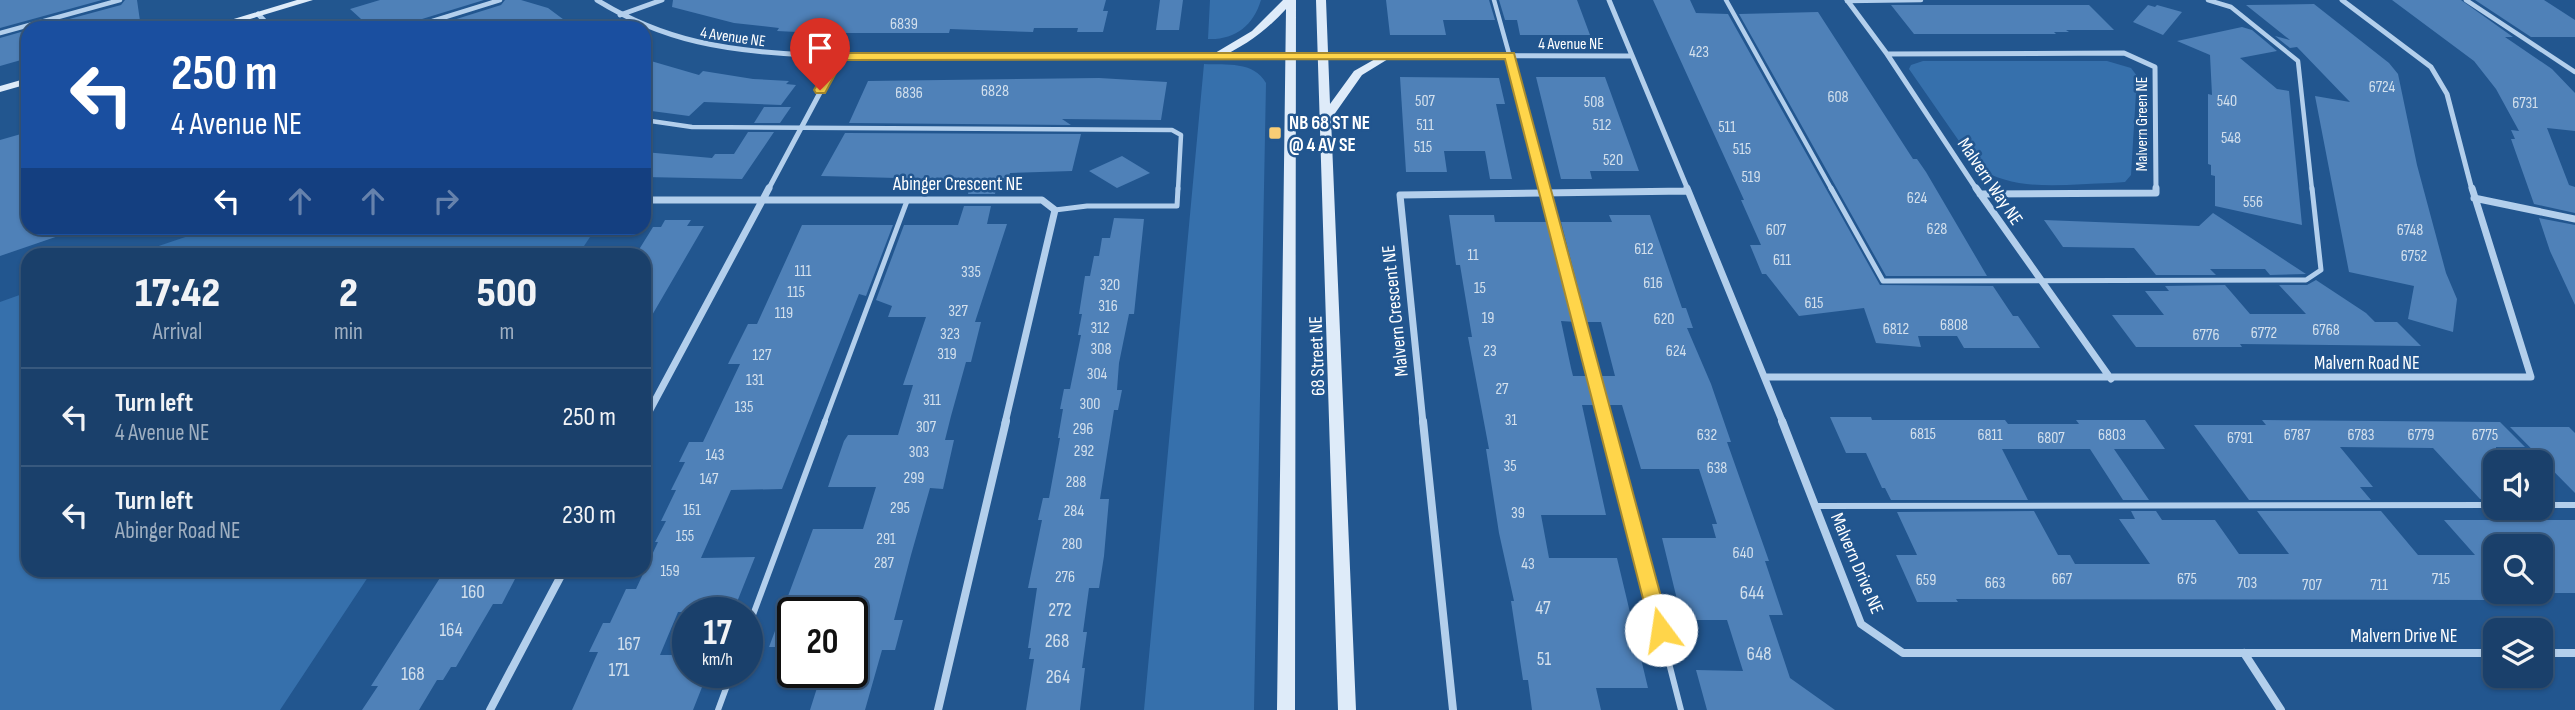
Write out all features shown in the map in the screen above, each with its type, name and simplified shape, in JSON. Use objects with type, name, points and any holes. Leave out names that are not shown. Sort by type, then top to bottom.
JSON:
[{"type":"main road","points":[[234,21],[308,0]]},
{"type":"main road","points":[[1215,56],[1248,40],[1268,24],[1290,0]]},
{"type":"main road","name":"68 Street NE","points":[[1286,710],[1290,0]]},
{"type":"main road","name":"68 Street NE","points":[[1321,0],[1347,710]]},
{"type":"main road","points":[[1327,117],[1358,73],[1388,56]]},
{"type":"main road","points":[[0,89],[21,82]]},
{"type":"street","name":"4 Avenue NE","points":[[597,0],[632,21]]},
{"type":"street","points":[[619,15],[662,0]]},
{"type":"street","name":"Malvern Drive NE","points":[[1609,0],[1765,377],[1861,624],[1903,653],[2483,653]]},
{"type":"street","name":"Malvern Way NE","points":[[1847,0],[2111,379]]},
{"type":"street","name":"Malvern Road NE","points":[[1765,377],[2531,377],[2474,198],[2448,94],[2431,67],[2342,0]]},
{"type":"street","points":[[258,14],[264,21]]},
{"type":"street","name":"4 Avenue NE","points":[[651,29],[673,39],[728,50],[839,57],[1632,56]]},
{"type":"street","name":"Malvern Green NE","points":[[1887,54],[2124,53],[2155,67],[2156,192],[1980,194]]},
{"type":"street","points":[[651,408],[839,57]]},
{"type":"street","name":"Malvern Crescent NE","points":[[1453,710],[1399,195],[1687,191]]},
{"type":"street","points":[[2474,198],[2575,219]]},
{"type":"street","name":"Abinger Crescent NE","points":[[651,200],[1042,200],[1055,210]]},
{"type":"street","points":[[939,710],[1055,210]]},
{"type":"street","points":[[490,710],[560,577]]},
{"type":"street","points":[[2244,653],[2281,710]]},
{"type":"street","points":[[2553,653],[2575,653]]},
{"type":"lane","points":[[44,21],[120,0]]},
{"type":"lane","points":[[434,21],[500,0]]},
{"type":"lane","points":[[1494,0],[1548,193],[1681,710]]},
{"type":"lane","points":[[1726,0],[1883,281],[2306,280],[2321,270],[2298,61],[2231,7],[2208,0]]},
{"type":"lane","points":[[1847,0],[1921,0]]},
{"type":"lane","points":[[2466,0],[2575,72]]},
{"type":"lane","points":[[0,33],[21,27]]},
{"type":"lane","points":[[651,121],[692,127],[1172,130],[1181,135],[1177,206],[1087,206],[1055,210]]},
{"type":"lane","points":[[760,597],[907,201]]},
{"type":"lane","points":[[1815,506],[2483,505]]},
{"type":"lane","points":[[2553,505],[2575,505]]},
{"type":"lane","points":[[718,710],[726,688]]},
{"type":"shaded area","points":[[1210,0],[1261,0],[1253,17],[1242,30],[1227,37],[1208,39]]},
{"type":"shaded area","points":[[1923,61],[2107,61],[2131,68],[2137,76],[2131,175],[2125,182],[2042,185],[2008,181],[1977,167],[1909,69],[1911,65]]},
{"type":"shaded area","points":[[1204,64],[1247,68],[1261,76],[1266,83],[1254,710],[1144,710]]},
{"type":"shaded area","points":[[191,235],[591,235],[583,248],[153,248]]},
{"type":"shaded area","points":[[21,294],[21,577],[368,577],[280,710],[0,710],[0,302]]},
{"type":"building","points":[[0,0],[102,0],[21,21],[0,28]]},
{"type":"building","points":[[125,0],[137,0],[140,21],[62,21],[121,5]]},
{"type":"building","points":[[380,0],[484,0],[416,21],[363,21],[350,9]]},
{"type":"building","points":[[505,0],[521,0],[548,8],[566,21],[450,21],[501,5]]},
{"type":"building","points":[[673,0],[1106,0],[1103,11],[1108,11],[1103,32],[1077,32],[1078,28],[1034,28],[1033,32],[950,29],[949,33],[817,33],[777,31],[779,28],[734,23],[672,7]]},
{"type":"building","points":[[1160,0],[1183,0],[1179,30],[1156,30]]},
{"type":"building","points":[[1386,0],[1489,0],[1495,20],[1443,20],[1446,35],[1390,35]]},
{"type":"building","points":[[1499,0],[1577,0],[1590,35],[1520,35],[1517,20],[1505,20]]},
{"type":"building","points":[[1653,0],[1690,0],[1696,13],[1728,14],[1880,285],[1993,286],[2013,316],[2018,316],[2040,348],[1964,348],[1957,336],[1918,336],[1921,347],[1876,343],[1864,308],[1799,316],[1766,274],[1762,274],[1750,245],[1761,245],[1741,200],[1744,200]]},
{"type":"building","points":[[2392,0],[2461,0],[2513,37],[2505,37],[2552,69],[2575,93],[2575,131],[2547,128],[2569,185],[2575,187],[2575,213],[2534,204],[2511,139],[2515,139],[2511,130],[2519,131],[2496,89],[2474,61]]},
{"type":"building","points":[[2475,0],[2544,0],[2575,20],[2575,37],[2531,37]]},
{"type":"building","points":[[2314,4],[2389,63],[2398,74],[2417,165],[2446,273],[2457,299],[2453,332],[2408,319],[2414,286],[2349,272],[2315,96],[2350,102],[2297,47],[2290,48],[2275,36],[2290,40],[2246,5]]},
{"type":"building","points":[[1891,5],[2089,5],[2114,30],[2066,30],[2069,32],[2054,32],[2056,34],[1914,34]]},
{"type":"building","points":[[2148,5],[2182,12],[2163,35],[2133,22]]},
{"type":"building","points":[[1818,12],[1913,159],[1917,159],[1926,172],[1987,276],[1886,276],[1739,14]]},
{"type":"building","points":[[2242,27],[2252,30],[2277,51],[2240,58],[2277,89],[2289,91],[2302,225],[2215,206],[2215,176],[2211,175],[2211,165],[2208,164],[2208,94],[2212,95],[2210,55],[2177,41]]},
{"type":"building","points":[[21,32],[21,60],[0,66],[0,38]]},
{"type":"building","points":[[651,61],[699,75],[703,71],[753,79],[789,81],[786,84],[796,85],[781,105],[704,102],[689,116],[651,111]]},
{"type":"building","points":[[1400,77],[1499,78],[1505,104],[1496,104],[1512,179],[1490,179],[1485,151],[1444,151],[1447,172],[1406,172]]},
{"type":"building","points":[[1536,77],[1605,77],[1639,171],[1590,171],[1592,179],[1561,179]]},
{"type":"building","points":[[1099,78],[1167,82],[1161,120],[1062,119],[1071,125],[849,123],[868,81]]},
{"type":"building","points":[[764,107],[791,107],[780,123],[754,123]]},
{"type":"building","points":[[748,132],[774,132],[742,179],[651,177],[651,153],[712,158],[715,154],[734,154]]},
{"type":"building","points":[[845,133],[1081,134],[1072,171],[1010,173],[1008,180],[998,180],[995,194],[968,194],[972,180],[821,176]]},
{"type":"building","points":[[21,134],[21,235],[61,235],[0,256],[0,140]]},
{"type":"building","points":[[1122,156],[1150,173],[1117,188],[1089,171]]},
{"type":"building","points":[[964,206],[991,206],[987,224],[1007,224],[975,322],[981,322],[971,362],[966,362],[945,440],[954,440],[943,489],[930,488],[911,555],[894,620],[903,620],[895,650],[882,650],[865,710],[810,710],[817,688],[868,688],[868,597],[788,597],[813,529],[863,529],[876,487],[828,487],[844,441],[848,435],[898,435],[913,385],[903,385],[926,317],[888,317],[892,306],[876,300],[904,225],[958,225]]},
{"type":"building","points":[[2213,213],[2306,274],[2270,275],[2265,269],[2210,269],[2216,275],[2156,275],[2134,248],[2063,247],[2044,220],[2199,226]]},
{"type":"building","points":[[1449,215],[1494,215],[1495,222],[1550,222],[1576,322],[1561,321],[1573,376],[1590,376],[1597,405],[1582,405],[1606,515],[1541,515],[1549,558],[1617,558],[1648,688],[1596,688],[1601,710],[1532,710],[1528,680],[1523,680],[1511,601],[1514,601],[1499,533],[1486,449],[1489,449],[1468,337],[1472,337],[1460,265],[1456,265]]},
{"type":"building","points":[[1609,215],[1650,215],[1682,308],[1686,308],[1693,328],[1687,328],[1711,384],[1731,442],[1727,442],[1769,561],[1765,561],[1783,615],[1769,615],[1790,678],[1835,710],[1707,710],[1696,670],[1743,671],[1727,620],[1682,620],[1662,538],[1716,538],[1712,524],[1717,524],[1699,469],[1641,469],[1622,405],[1608,405],[1600,376],[1615,376],[1601,322],[1587,322],[1561,222],[1612,222]]},
{"type":"building","points":[[1114,218],[1144,219],[1134,314],[1129,314],[1119,363],[1117,390],[1122,390],[1118,410],[1114,410],[1100,499],[1109,499],[1104,556],[1099,588],[1089,588],[1083,632],[1087,632],[1080,710],[1026,710],[1034,659],[1029,659],[1031,648],[1028,648],[1037,588],[1028,588],[1042,520],[1038,520],[1043,498],[1049,498],[1060,438],[1063,409],[1060,409],[1064,389],[1070,389],[1081,335],[1078,335],[1082,314],[1079,314],[1085,276],[1090,276],[1094,256],[1099,256],[1102,238],[1110,238]]},
{"type":"building","points":[[2539,218],[2575,225],[2575,305],[2550,251]]},
{"type":"building","points":[[665,220],[691,220],[687,226],[704,226],[651,317],[651,248],[640,248],[648,235],[651,235],[653,227],[661,227]]},
{"type":"building","points":[[802,225],[893,225],[866,296],[859,294],[782,489],[731,490],[701,558],[755,557],[739,597],[672,597],[672,626],[660,655],[672,655],[672,688],[702,688],[693,710],[572,710],[598,652],[589,652],[603,623],[610,623],[626,589],[636,589],[642,577],[651,577],[651,557],[658,542],[655,542],[666,521],[661,521],[676,490],[671,490],[685,462],[679,462],[689,442],[703,442],[740,364],[728,364],[748,324],[757,324]]},
{"type":"building","points":[[2316,280],[2366,313],[2375,322],[2397,322],[2421,346],[2240,344],[2242,347],[2136,347],[2112,315],[2164,315],[2145,291],[2169,291],[2165,286],[2225,285],[2250,314],[2306,314],[2279,285],[2307,285]]},
{"type":"building","points":[[1830,417],[1871,417],[1872,420],[2005,420],[2008,424],[2145,420],[2165,449],[2114,449],[2149,500],[2123,500],[2090,449],[2002,449],[2028,500],[1891,500],[1885,488],[1882,488],[1866,453],[1846,453]]},
{"type":"building","points":[[2262,420],[2500,422],[2525,447],[2483,450],[2483,499],[2480,499],[2433,448],[2340,447],[2373,487],[2360,487],[2371,500],[2249,500],[2194,425],[2266,425]]},
{"type":"building","points":[[2510,427],[2569,427],[2575,433],[2575,493],[2553,471],[2553,450],[2533,450]]},
{"type":"building","points":[[2034,511],[2058,555],[2070,555],[2075,564],[2150,564],[2119,519],[2135,519],[2131,511],[2156,511],[2162,520],[2215,520],[2239,554],[2289,554],[2257,511],[2381,511],[2418,555],[2475,555],[2444,520],[2575,520],[2575,593],[2553,593],[2553,534],[2483,534],[2483,600],[1956,599],[1958,602],[1917,602],[1896,555],[1917,555],[1897,512]]},
{"type":"building","points":[[441,577],[515,579],[502,604],[493,604],[456,667],[451,667],[443,680],[437,680],[419,710],[362,710],[378,686],[371,686]]},
{"type":"building","points":[[777,626],[777,647],[769,647]]},
{"type":"place","name":"NB 68 ST NE @ 4 AV SE","points":[[1275,133]]},
{"type":"route","points":[[820,90],[839,57],[1510,56],[1661,630]]}]
